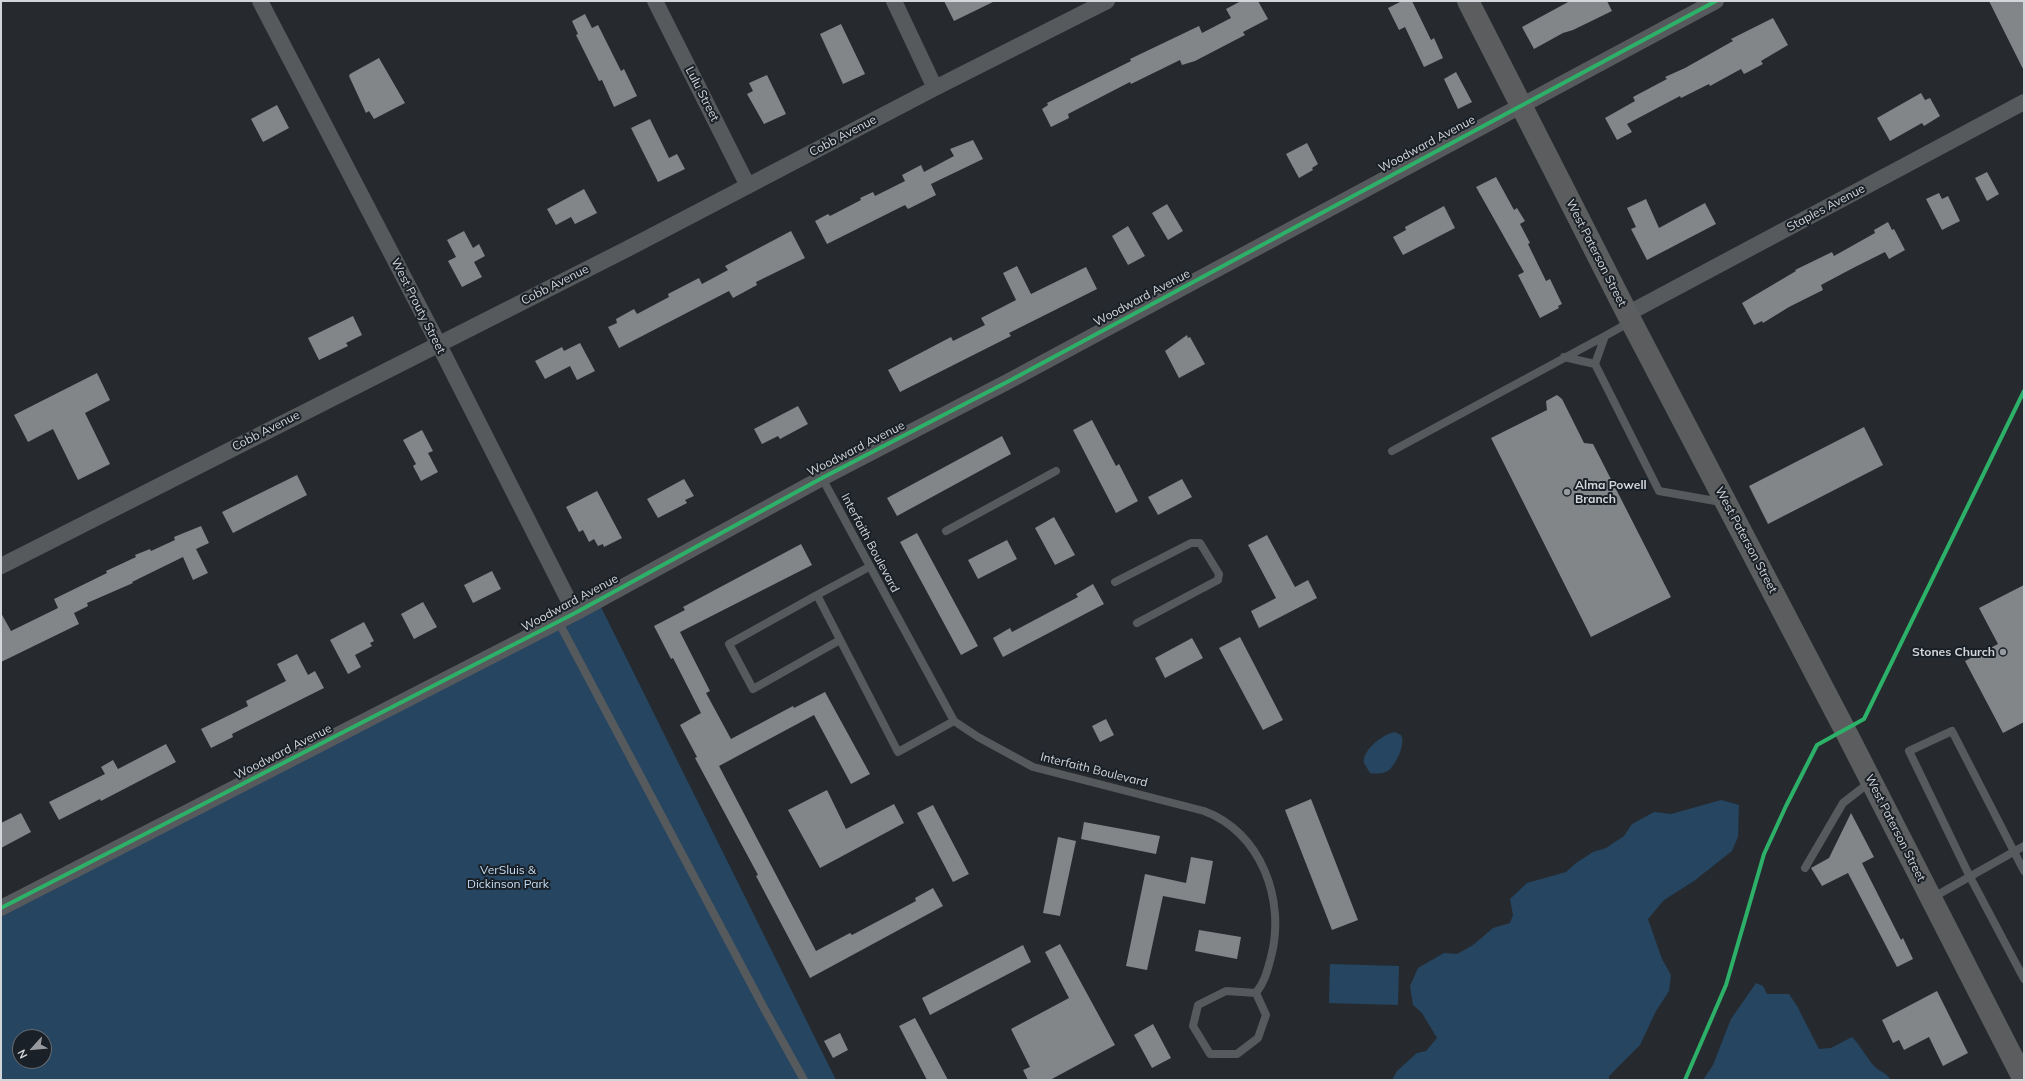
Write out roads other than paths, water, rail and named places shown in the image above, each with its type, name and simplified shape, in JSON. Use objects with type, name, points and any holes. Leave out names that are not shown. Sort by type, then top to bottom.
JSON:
[{"type":"street","name":"West Prouty Street","points":[[260,1],[438,343],[575,613]]},
{"type":"street","name":"Lulu Street","points":[[655,1],[748,186]]},
{"type":"street","points":[[894,1],[935,88]]},
{"type":"street","name":"Cobb Avenue","points":[[1,566],[748,186],[935,88],[1107,1]]},
{"type":"street","name":"West Paterson Street","points":[[1468,1],[1629,317],[1871,781],[2024,1080]]},
{"type":"street","name":"Woodward Avenue","points":[[1,908],[575,613],[822,478],[1009,381],[1716,1]]},
{"type":"street","name":"Staples Avenue","points":[[1629,317],[2024,102]]},
{"type":"lane","points":[[1392,451],[1605,336],[1629,317]]},
{"type":"lane","points":[[1605,336],[1595,364],[1659,492],[1726,503]]},
{"type":"lane","points":[[1564,357],[1595,364]]},
{"type":"lane","points":[[946,531],[1056,471]]},
{"type":"lane","name":"Interfaith Boulevard","points":[[822,478],[954,721],[978,737],[1033,767],[1204,810],[1217,816],[1239,833],[1257,854],[1272,893],[1274,912],[1273,949],[1265,982],[1256,993]]},
{"type":"lane","points":[[1115,582],[1191,542],[1200,543],[1219,574],[1218,580],[1137,623]]},
{"type":"lane","points":[[840,640],[753,689],[729,644],[869,567]]},
{"type":"lane","points":[[817,595],[898,752],[954,721]]},
{"type":"lane","points":[[558,621],[764,1010],[804,1080]]},
{"type":"lane","points":[[2024,871],[1952,731],[1910,751],[1969,876],[2024,979]]},
{"type":"lane","points":[[1805,868],[1843,803],[1871,781]]},
{"type":"lane","points":[[1931,898],[1948,890],[1969,876],[2024,846]]},
{"type":"lane","points":[[1226,991],[1256,993],[1266,1015],[1258,1038],[1237,1054],[1210,1054],[1193,1026],[1198,1005],[1226,991]]},
{"type":"place","name":"Alma Powell Branch","points":[[1567,492]]},
{"type":"place","name":"Stones Church","points":[[2003,652]]},
{"type":"park label","name":"VerSluis & Dickinson Park","points":[[508,877]]}]
